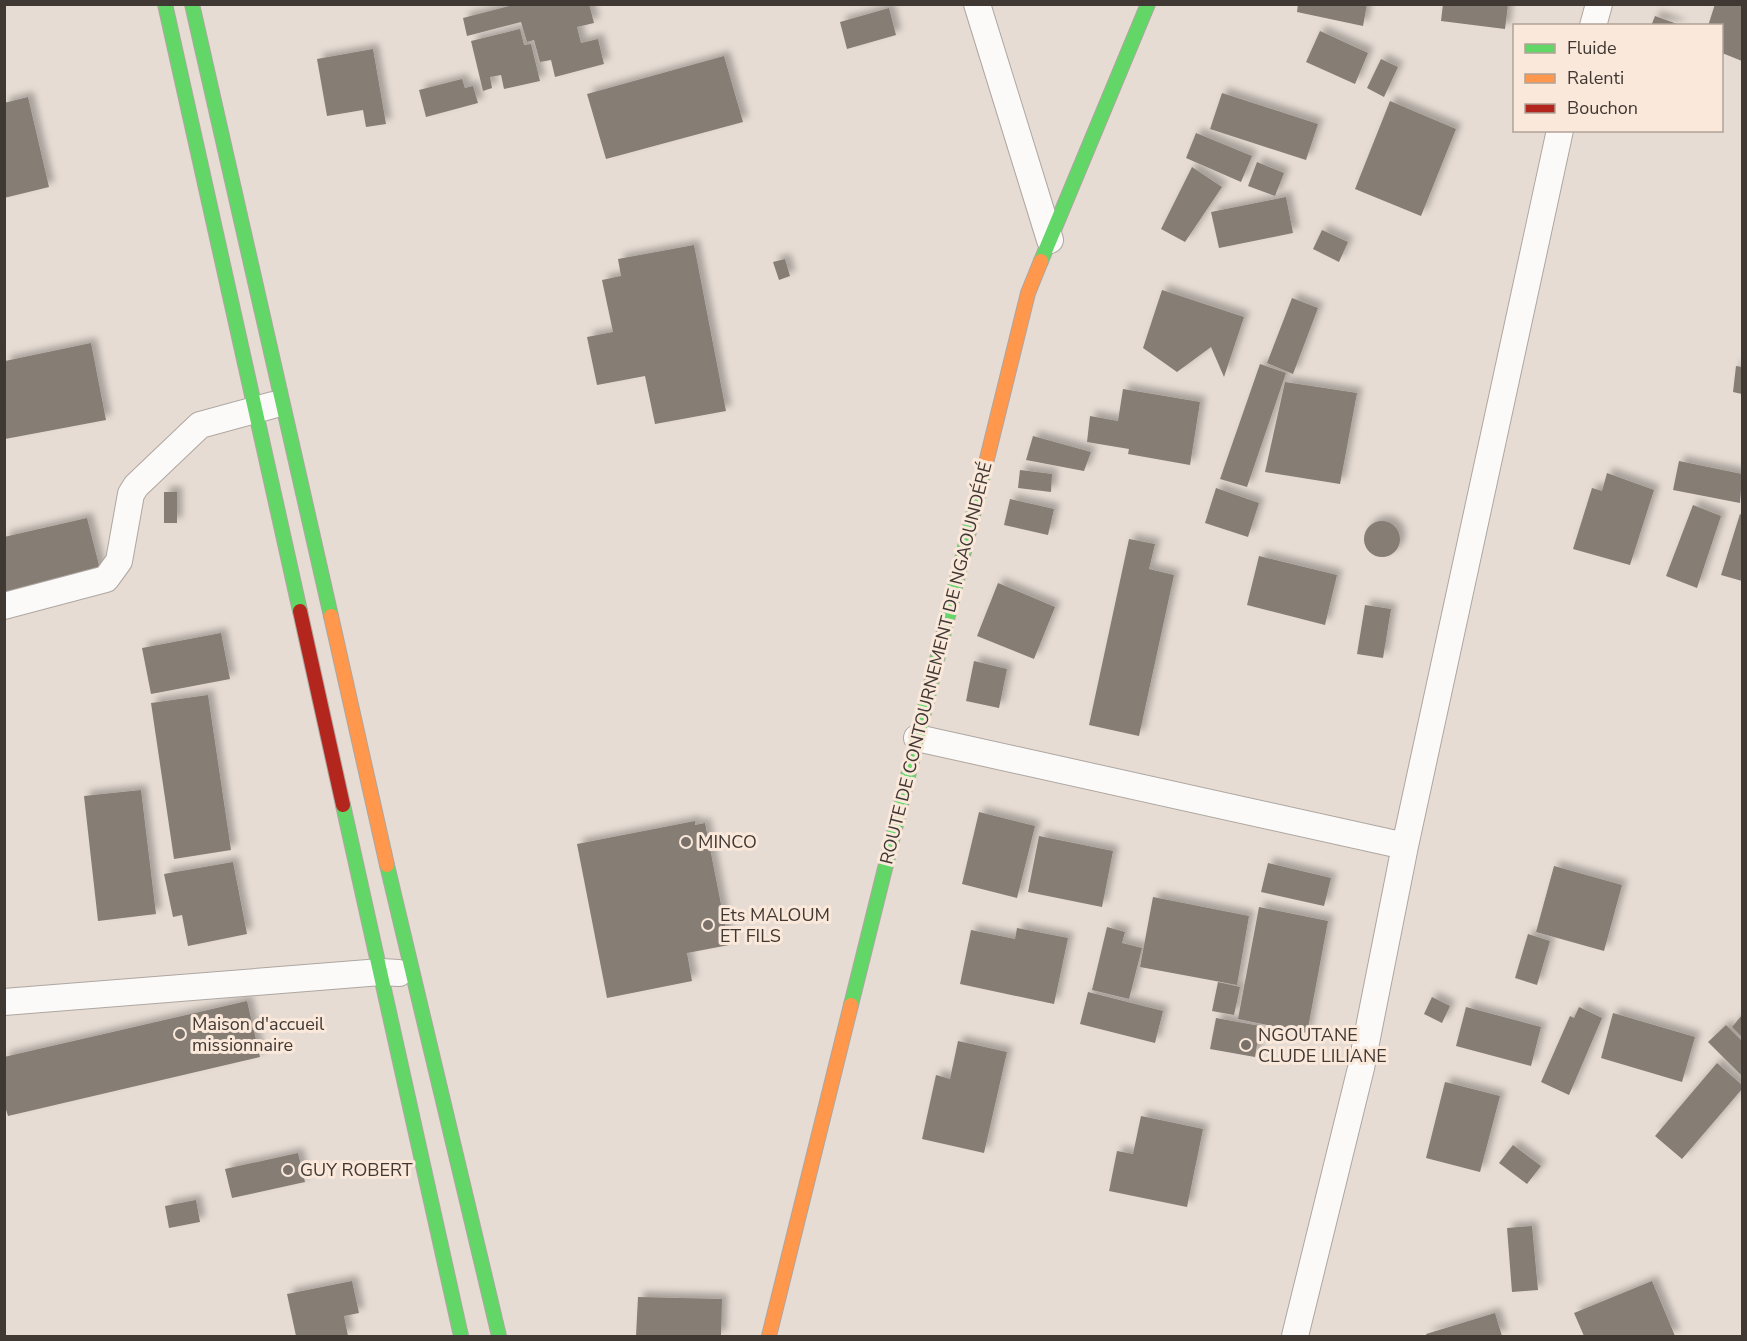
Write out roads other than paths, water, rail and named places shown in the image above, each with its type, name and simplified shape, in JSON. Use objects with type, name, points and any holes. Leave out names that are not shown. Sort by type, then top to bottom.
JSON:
[{"type":"main road","points":[[165,4],[461,1336]]},
{"type":"main road","points":[[192,4],[412,973],[499,1336]]},
{"type":"main road","name":"ROUTE DE CONTOURNEMENT DE NGAOUNDÉRÉ","points":[[769,1336],[1028,293],[1148,4]]},
{"type":"street","points":[[977,4],[1050,240]]},
{"type":"street","points":[[1594,24],[1599,4]]},
{"type":"street","points":[[1295,1336],[1361,1068],[1405,846],[1560,132]]},
{"type":"street","points":[[4,606],[106,579],[119,561],[131,494],[136,486],[200,425],[282,403]]},
{"type":"street","points":[[917,738],[1405,846]]},
{"type":"street","points":[[4,1002],[381,972],[412,973]]},
{"type":"place","name":"MINCO","points":[[686,842]]},
{"type":"place","name":"Ets MALOUM ET FILS","points":[[708,925]]},
{"type":"place","name":"Maison d'accueil missionnaire","points":[[180,1034]]},
{"type":"place","name":"NGOUTANE CLUDE LILIANE","points":[[1246,1045]]},
{"type":"place","name":"GUY ROBERT","points":[[288,1170]]}]
